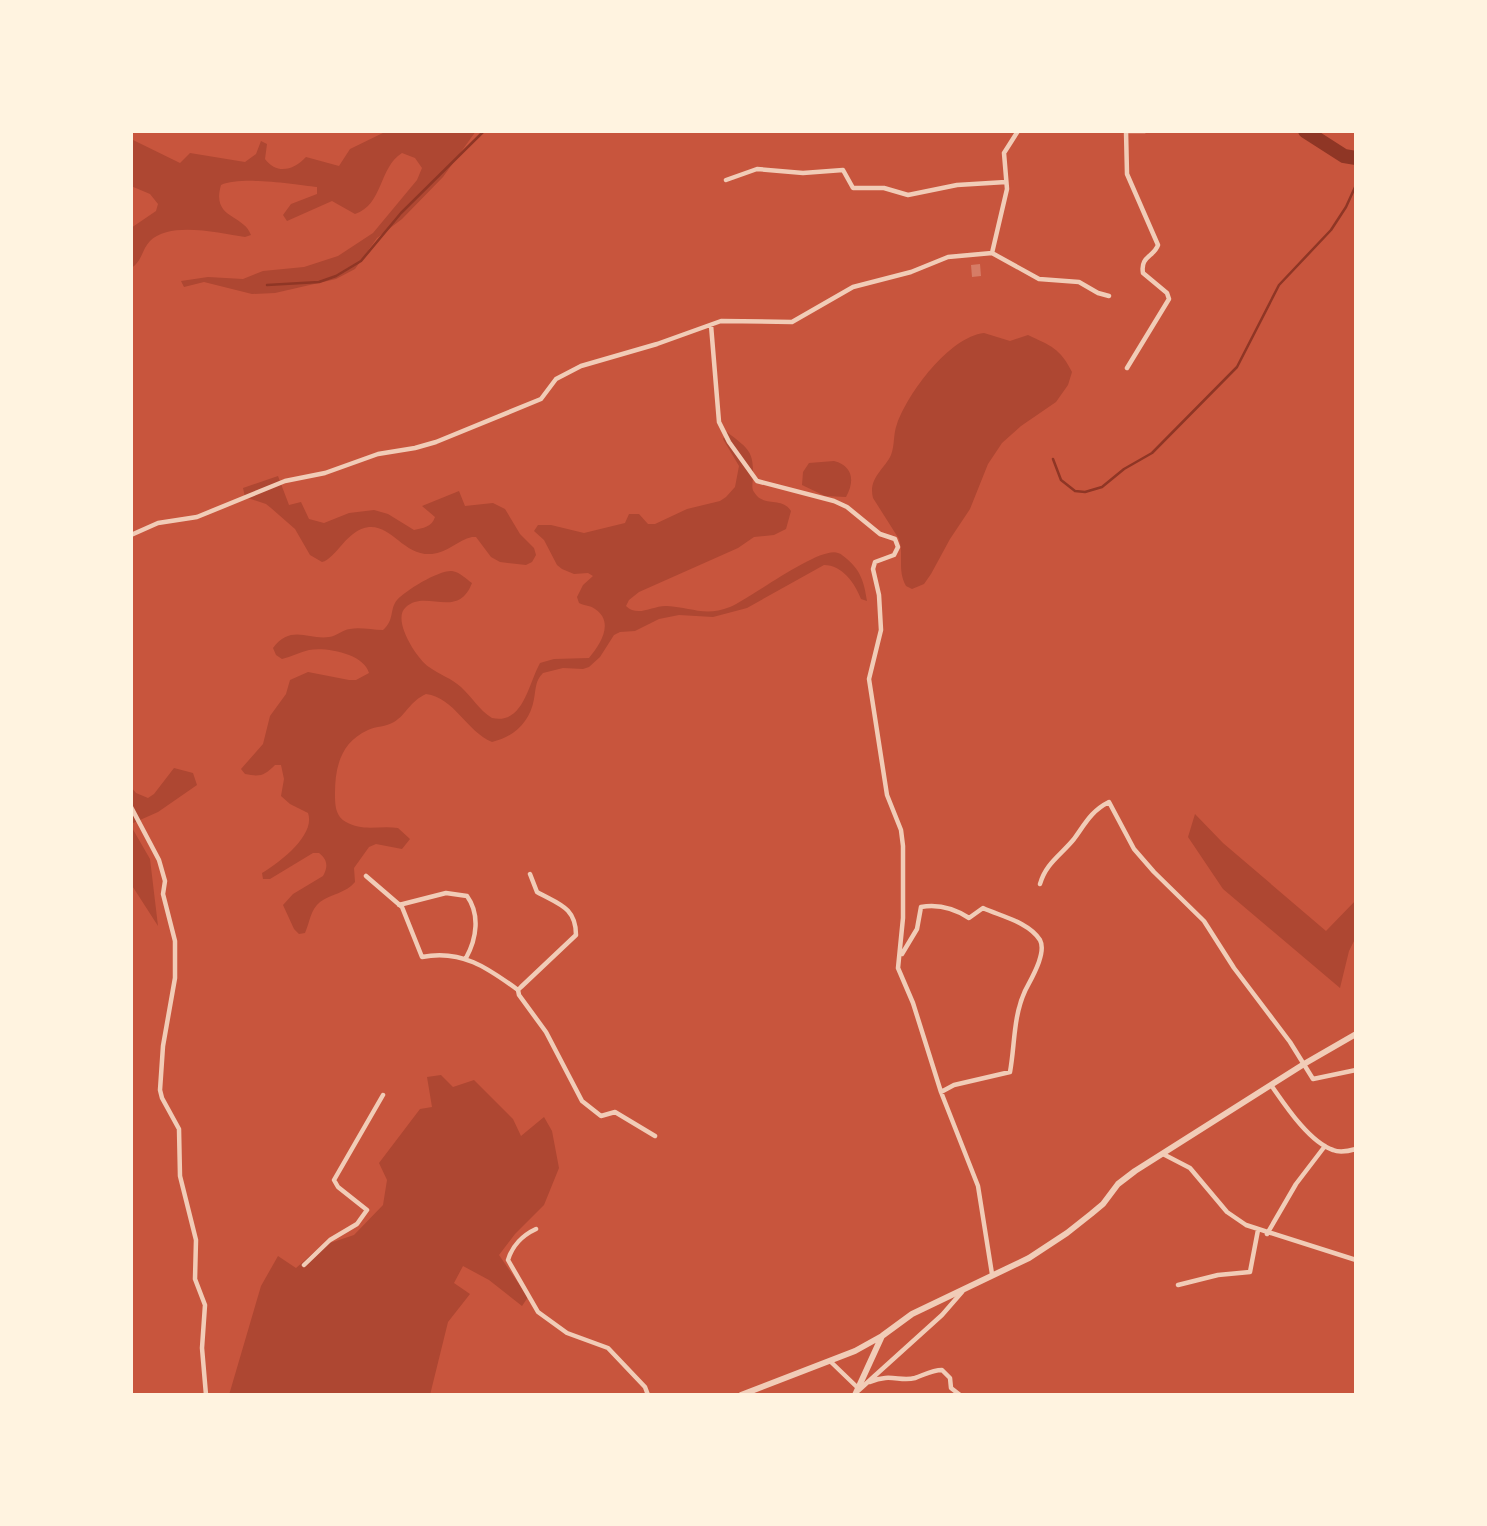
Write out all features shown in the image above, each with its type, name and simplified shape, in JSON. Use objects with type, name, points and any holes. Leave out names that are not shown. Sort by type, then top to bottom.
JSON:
[{"type":"street","points":[[992,253],[1007,189],[1004,153],[1018,131]]},
{"type":"street","points":[[1127,368],[1170,299],[1167,293],[1143,273],[1144,259],[1156,251],[1158,245],[1127,174],[1127,131],[1145,131]]},
{"type":"street","points":[[726,180],[757,170],[803,173],[843,170],[853,188],[884,188],[908,195],[957,186],[1006,182]]},
{"type":"street","points":[[131,536],[158,523],[197,517],[285,481],[325,473],[378,454],[436,442],[541,399],[556,379],[581,366],[721,321],[792,321],[853,288],[911,272],[948,257],[992,253],[1039,279],[1079,282],[1109,296]]},
{"type":"street","points":[[711,325],[719,422],[752,477],[770,486],[834,501],[847,507],[880,534],[895,539],[898,547],[894,555],[875,562],[873,569],[879,595],[881,630],[869,679],[887,795],[901,830],[903,846],[903,918],[898,968],[913,1003],[941,1092],[981,1194],[992,1274]]},
{"type":"street","points":[[1040,884],[1047,866],[1074,838],[1088,817],[1109,802],[1129,842],[1199,915],[1315,1080],[1356,1070]]},
{"type":"street","points":[[131,807],[159,860],[165,881],[163,894],[175,942],[175,978],[163,1046],[160,1090],[179,1129],[180,1176],[195,1240],[195,1279],[205,1305],[202,1348],[206,1395]]},
{"type":"street","points":[[518,990],[576,935],[573,915],[555,901],[537,892],[530,874]]},
{"type":"street","points":[[366,876],[402,907],[422,957],[440,954],[466,958],[518,990],[546,1032],[582,1101],[601,1116],[615,1112],[655,1136]]},
{"type":"street","points":[[399,905],[446,892],[467,896],[474,906],[476,929],[466,958]]},
{"type":"street","points":[[899,959],[917,929],[921,907],[929,905],[948,908],[970,918],[983,908],[1018,924],[1037,936],[1041,942],[1040,956],[1033,978],[1022,998],[1016,1023],[1010,1072],[954,1085],[941,1092]]},
{"type":"street","points":[[741,1395],[831,1362],[882,1336],[912,1314],[1029,1258],[1067,1233],[1103,1204],[1118,1184],[1271,1084],[1356,1034]]},
{"type":"street","points":[[1271,1084],[1295,1120],[1325,1146],[1335,1151],[1356,1149]]},
{"type":"street","points":[[304,1265],[330,1240],[357,1224],[367,1210],[338,1187],[334,1180],[383,1095]]},
{"type":"street","points":[[1268,1234],[1296,1184],[1325,1146]]},
{"type":"street","points":[[1163,1154],[1190,1167],[1227,1212],[1258,1230],[1356,1260]]},
{"type":"street","points":[[536,1229],[528,1232],[513,1247],[508,1260],[534,1306],[558,1328],[608,1348],[645,1387],[648,1395]]},
{"type":"street","points":[[1178,1285],[1218,1275],[1250,1272],[1258,1230]]},
{"type":"street","points":[[857,1392],[942,1314],[961,1292]]},
{"type":"street","points":[[857,1392],[882,1336]]},
{"type":"street","points":[[831,1362],[857,1392]]},
{"type":"street","points":[[857,1392],[873,1380],[891,1376],[913,1379],[942,1370],[950,1378],[951,1388],[960,1395]]},
{"type":"shaded area","points":[[387,131],[476,131],[443,177],[402,219],[377,238],[355,269],[336,279],[275,293],[252,294],[204,282],[184,287],[181,281],[208,277],[243,279],[263,271],[304,267],[338,256],[373,233],[417,180],[422,168],[415,158],[402,153],[395,159],[371,203],[355,214],[332,201],[287,221],[283,215],[291,204],[317,194],[317,187],[254,181],[221,185],[220,204],[247,228],[251,235],[245,237],[209,231],[170,231],[150,241],[131,268],[131,228],[156,211],[158,204],[150,194],[131,186],[131,139],[180,163],[190,153],[245,162],[256,154],[261,141],[267,144],[265,159],[275,167],[286,169],[306,157],[339,166],[350,149]]},
{"type":"shaded area","points":[[984,333],[1010,341],[1028,335],[1054,349],[1072,372],[1068,385],[1056,402],[1002,443],[988,464],[970,509],[931,574],[924,584],[912,589],[906,586],[903,580],[899,539],[873,498],[873,485],[891,455],[902,411],[920,383],[944,355],[971,337]]},
{"type":"shaded area","points":[[727,432],[748,450],[753,467],[753,489],[758,497],[783,504],[791,511],[786,529],[774,535],[754,537],[738,548],[639,592],[626,606],[636,611],[662,606],[721,610],[740,602],[816,557],[829,553],[841,554],[856,568],[867,601],[861,599],[851,581],[842,572],[824,565],[747,608],[713,617],[679,615],[659,619],[635,631],[620,632],[614,635],[600,657],[589,667],[563,668],[543,673],[537,682],[532,707],[525,721],[514,732],[492,742],[445,702],[426,694],[420,697],[394,722],[368,730],[351,741],[341,756],[335,783],[336,805],[342,819],[365,828],[398,828],[410,839],[402,849],[376,844],[369,847],[354,868],[355,882],[347,889],[320,902],[312,912],[305,933],[299,934],[283,905],[293,894],[323,876],[326,861],[319,853],[313,853],[270,879],[263,879],[262,873],[286,855],[301,839],[307,830],[308,813],[281,796],[284,779],[281,765],[275,765],[258,775],[245,774],[241,769],[263,744],[270,716],[286,694],[290,680],[308,672],[349,680],[356,680],[369,673],[360,661],[344,653],[309,650],[282,659],[276,655],[273,648],[286,637],[293,635],[329,637],[354,628],[383,630],[401,596],[431,577],[452,571],[472,583],[466,594],[459,600],[450,602],[414,602],[406,607],[402,620],[407,638],[424,663],[461,687],[487,715],[502,719],[511,715],[523,701],[540,663],[554,659],[589,658],[601,640],[605,627],[601,614],[579,603],[577,597],[583,585],[593,576],[588,573],[574,574],[557,565],[544,540],[534,531],[538,525],[551,525],[584,533],[625,523],[629,514],[639,514],[648,524],[655,524],[687,509],[720,501],[735,487],[739,466],[723,439]]},
{"type":"shaded area","points":[[834,461],[849,470],[851,485],[846,497],[825,496],[802,485],[803,472],[809,463]]},
{"type":"shaded area","points":[[278,476],[289,505],[301,502],[309,519],[324,523],[349,513],[374,510],[388,514],[414,530],[421,529],[429,525],[435,517],[422,506],[459,491],[465,506],[493,503],[505,509],[520,534],[534,548],[536,555],[532,562],[526,565],[500,562],[491,557],[476,537],[437,553],[422,553],[406,546],[385,531],[369,527],[354,533],[332,556],[322,562],[310,555],[295,529],[271,508],[245,497],[243,488]]},
{"type":"shaded area","points":[[174,768],[193,773],[197,785],[158,812],[131,824],[131,787],[136,793],[148,798]]},
{"type":"shaded area","points":[[1195,814],[1223,843],[1326,931],[1356,900],[1356,937],[1349,951],[1340,988],[1223,889],[1188,837]]},
{"type":"shaded area","points":[[131,826],[150,859],[158,926],[131,884]]},
{"type":"shaded area","points":[[441,1075],[453,1087],[474,1080],[513,1119],[521,1136],[544,1117],[552,1131],[559,1168],[544,1205],[515,1234],[499,1255],[528,1297],[522,1306],[489,1280],[463,1266],[454,1283],[470,1294],[448,1322],[430,1395],[229,1395],[261,1286],[278,1256],[296,1268],[321,1246],[354,1235],[383,1205],[387,1180],[379,1163],[420,1109],[432,1107],[427,1077]]},
{"type":"building","points":[[980,264],[981,276],[972,277],[971,265]]},
{"type":"waterway","points":[[267,285],[319,282],[336,276],[361,261],[401,213],[484,131]]},
{"type":"waterway","points":[[1305,131],[1344,156],[1356,158]]},
{"type":"waterway","points":[[1053,459],[1061,480],[1075,491],[1085,492],[1102,487],[1124,469],[1152,453],[1237,367],[1279,285],[1331,230],[1356,185]]}]
